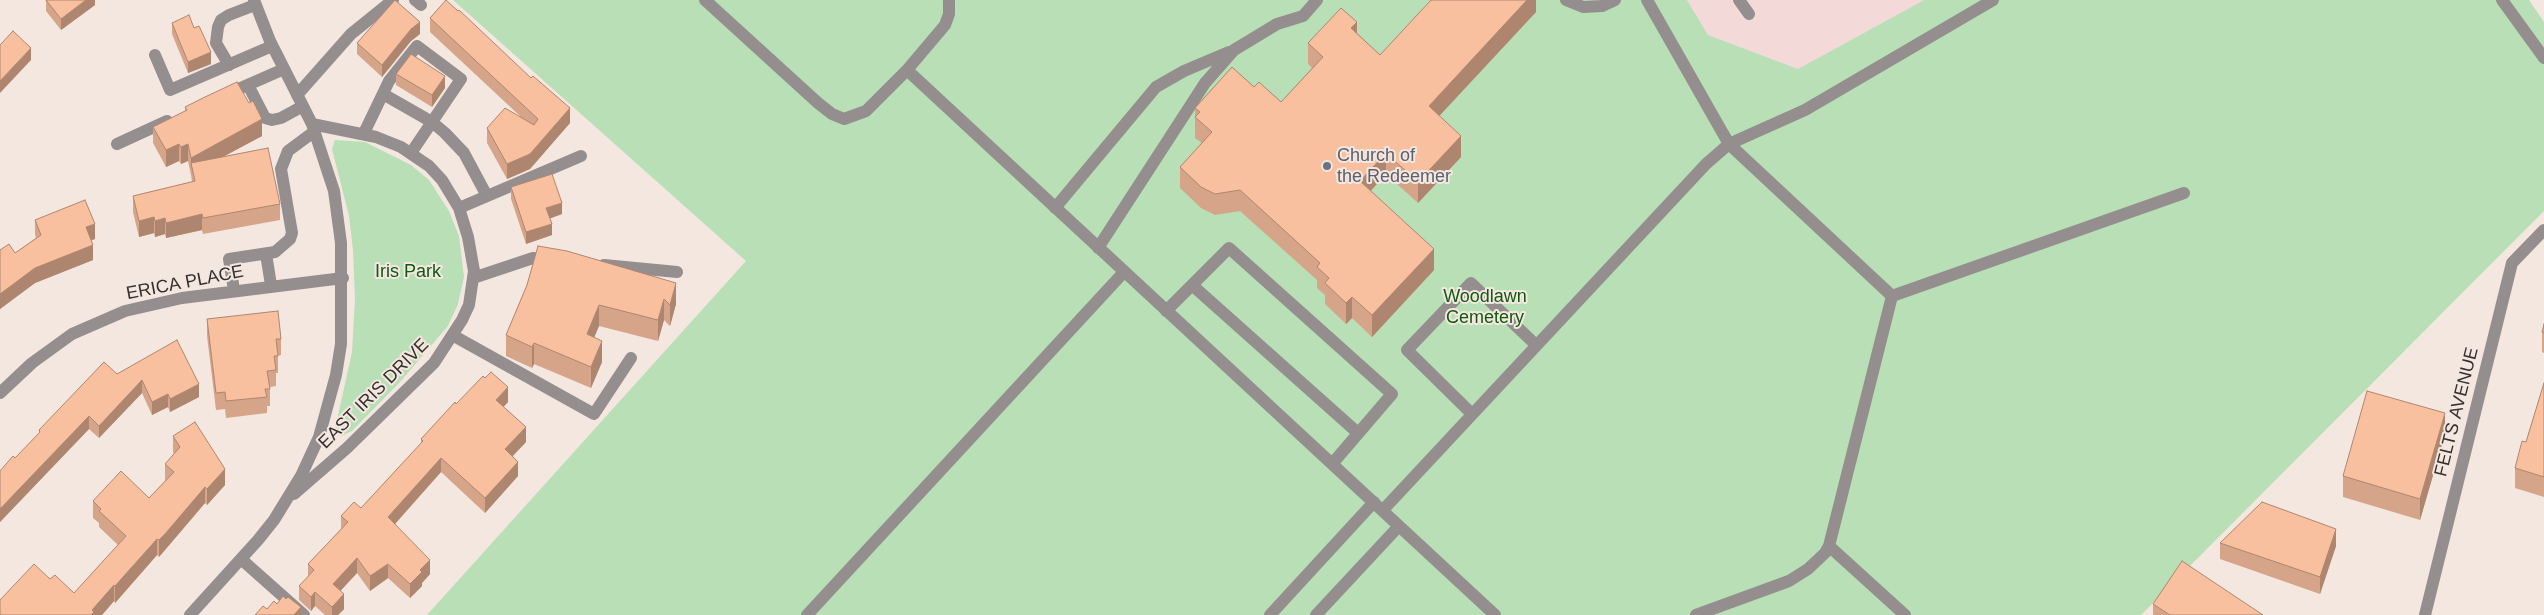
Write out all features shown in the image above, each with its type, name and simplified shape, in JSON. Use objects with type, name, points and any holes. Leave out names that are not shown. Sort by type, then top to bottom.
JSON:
[{"type":"street","points":[[248,85],[265,118],[272,120],[281,118],[300,101],[351,34],[393,0]]},
{"type":"street","points":[[705,0],[818,103],[838,117],[851,118],[866,111],[907,70],[945,25],[950,14],[949,0]]},
{"type":"street","points":[[1056,208],[1156,87],[1184,71],[1234,50],[1277,24],[1303,16],[1317,0]]},
{"type":"street","points":[[1566,0],[1583,7],[1602,6],[1615,0]]},
{"type":"street","points":[[1646,0],[1729,144],[1892,296]]},
{"type":"street","points":[[1740,0],[1749,14]]},
{"type":"street","points":[[1270,615],[1472,414],[1706,164],[1729,144],[1805,110],[1993,0]]},
{"type":"street","points":[[2502,0],[2544,58]]},
{"type":"street","points":[[229,65],[216,43],[218,27],[221,20],[254,2]]},
{"type":"street","name":"EAST IRIS DRIVE","points":[[190,615],[241,559],[285,502],[319,437],[329,405],[341,344],[343,278],[334,191],[313,127],[272,46],[254,2]]},
{"type":"street","points":[[155,55],[170,90],[272,46]]},
{"type":"street","points":[[364,133],[389,81],[417,46],[460,79],[411,153]]},
{"type":"street","points":[[1098,248],[1205,83],[1234,50]]},
{"type":"street","points":[[213,100],[284,69]]},
{"type":"street","points":[[907,70],[1495,615]]},
{"type":"street","points":[[383,94],[432,122],[464,153],[487,196]]},
{"type":"street","points":[[117,144],[178,116]]},
{"type":"street","points":[[234,290],[229,259],[266,254],[280,250],[287,243],[292,233],[282,169],[286,156],[292,146],[313,127]]},
{"type":"street","name":"EAST IRIS DRIVE","points":[[285,502],[346,448],[417,380],[454,336],[468,305],[473,278],[472,255],[459,208],[442,180],[411,153],[390,142],[364,133],[313,127]]},
{"type":"street","points":[[459,208],[581,156]]},
{"type":"street","points":[[1892,296],[2184,193]]},
{"type":"street","name":"FELTS AVENUE","points":[[2424,615],[2512,263],[2544,230]]},
{"type":"street","points":[[1166,311],[1229,248],[1392,394],[1332,464]]},
{"type":"street","points":[[266,254],[271,285]]},
{"type":"street","points":[[473,278],[533,258],[560,262]]},
{"type":"street","points":[[590,264],[677,272]]},
{"type":"street","points":[[807,615],[1124,272]]},
{"type":"street","name":"ERICA PLACE","points":[[0,393],[53,347],[90,325],[139,307],[234,290],[343,278]]},
{"type":"street","points":[[1472,414],[1408,350],[1472,283],[1536,345]]},
{"type":"street","points":[[1192,285],[1358,433]]},
{"type":"street","points":[[1696,615],[1790,582],[1819,560],[1829,546],[1892,296]]},
{"type":"street","points":[[454,336],[594,414],[631,358]]},
{"type":"street","points":[[1316,615],[1399,526]]},
{"type":"street","points":[[1829,546],[1905,615]]},
{"type":"street","points":[[241,559],[304,615]]},
{"type":"shaded area","points":[[1687,0],[1924,0],[1798,69],[1708,35]]},
{"type":"green space","name":"Woodlawn Cemetery","points":[[453,0],[1687,0],[1708,35],[1798,69],[1924,0],[2529,0],[2544,22],[2544,211],[2141,615],[427,615],[746,261]]},
{"type":"green space","name":"Iris Park","points":[[335,140],[365,142],[411,165],[429,180],[449,211],[459,236],[464,277],[458,304],[448,326],[400,382],[352,431],[341,436],[335,429],[352,352],[355,299],[353,250],[349,216],[332,149]]},
{"type":"building","points":[[46,0],[86,0],[61,19]]},
{"type":"building","points":[[395,0],[420,22],[411,29],[382,65],[357,43]]},
{"type":"building","points":[[446,0],[531,78],[533,76],[570,108],[530,154],[507,164],[487,128],[505,108],[534,125],[538,119],[430,18]]},
{"type":"building","name":"Church of the Redeemer","points":[[1431,0],[1527,0],[1429,106],[1461,136],[1418,182],[1386,153],[1360,181],[1434,249],[1372,315],[1352,297],[1346,303],[1325,283],[1329,278],[1317,267],[1320,263],[1240,190],[1215,194],[1201,187],[1180,167],[1212,132],[1195,117],[1200,112],[1195,108],[1232,67],[1254,87],[1259,82],[1281,102],[1323,57],[1308,43],[1341,8],[1357,22],[1351,28],[1380,55]]},
{"type":"building","points":[[189,15],[194,28],[199,26],[211,52],[188,62],[172,23]]},
{"type":"building","points":[[13,31],[31,48],[0,81],[0,45]]},
{"type":"building","points":[[411,54],[445,76],[432,95],[396,74]]},
{"type":"building","points":[[237,82],[249,103],[253,101],[262,119],[191,158],[188,144],[181,147],[179,144],[166,150],[153,127],[187,110],[185,107]]},
{"type":"building","points":[[268,148],[280,204],[203,218],[202,214],[166,223],[165,218],[155,221],[154,217],[139,221],[133,196],[195,181],[191,163]]},
{"type":"building","points":[[552,174],[562,203],[546,208],[552,224],[526,232],[511,187]]},
{"type":"building","points":[[85,200],[95,224],[86,227],[93,245],[35,268],[0,294],[0,250],[9,244],[15,253],[41,235],[35,220]]},
{"type":"building","points":[[538,246],[567,251],[676,283],[670,305],[664,299],[658,320],[599,305],[587,334],[602,341],[591,367],[534,343],[532,347],[506,335],[527,285]]},
{"type":"building","points":[[278,311],[281,339],[276,339],[278,356],[274,356],[276,370],[267,371],[270,389],[265,389],[267,397],[226,401],[225,392],[216,393],[207,319]]},
{"type":"building","points":[[177,340],[199,384],[170,399],[168,394],[152,402],[142,380],[99,426],[89,416],[0,509],[0,471],[13,456],[15,458],[40,432],[39,430],[104,362],[117,374]]},
{"type":"building","points":[[491,372],[508,387],[496,400],[526,427],[505,449],[518,462],[485,498],[441,458],[388,517],[430,560],[420,570],[422,572],[410,584],[388,564],[370,576],[357,558],[333,584],[344,594],[332,607],[315,592],[311,597],[299,586],[314,570],[308,564],[348,522],[341,516],[354,502],[361,508],[423,441],[421,439],[455,402],[456,404],[483,376],[485,378]]},
{"type":"building","points":[[2544,383],[2544,477],[2515,468],[2522,441],[2526,442]]},
{"type":"building","points":[[2367,391],[2445,413],[2420,499],[2343,476]]},
{"type":"building","points":[[195,422],[225,469],[207,489],[205,487],[165,534],[159,540],[157,539],[114,585],[92,610],[94,612],[91,615],[0,615],[0,600],[34,564],[50,579],[55,575],[74,593],[126,536],[99,511],[101,509],[93,501],[121,471],[149,498],[174,472],[165,464],[180,447],[173,436]]},
{"type":"building","points":[[2262,502],[2336,529],[2320,577],[2220,543]]},
{"type":"building","points":[[2182,561],[2263,615],[2170,615],[2153,604]]},
{"type":"building","points":[[283,596],[286,599],[288,597],[301,607],[294,615],[255,615],[263,606],[267,609],[274,601],[277,604]]},
{"type":"place","name":"Church of the Redeemer","points":[[1327,166]]}]
